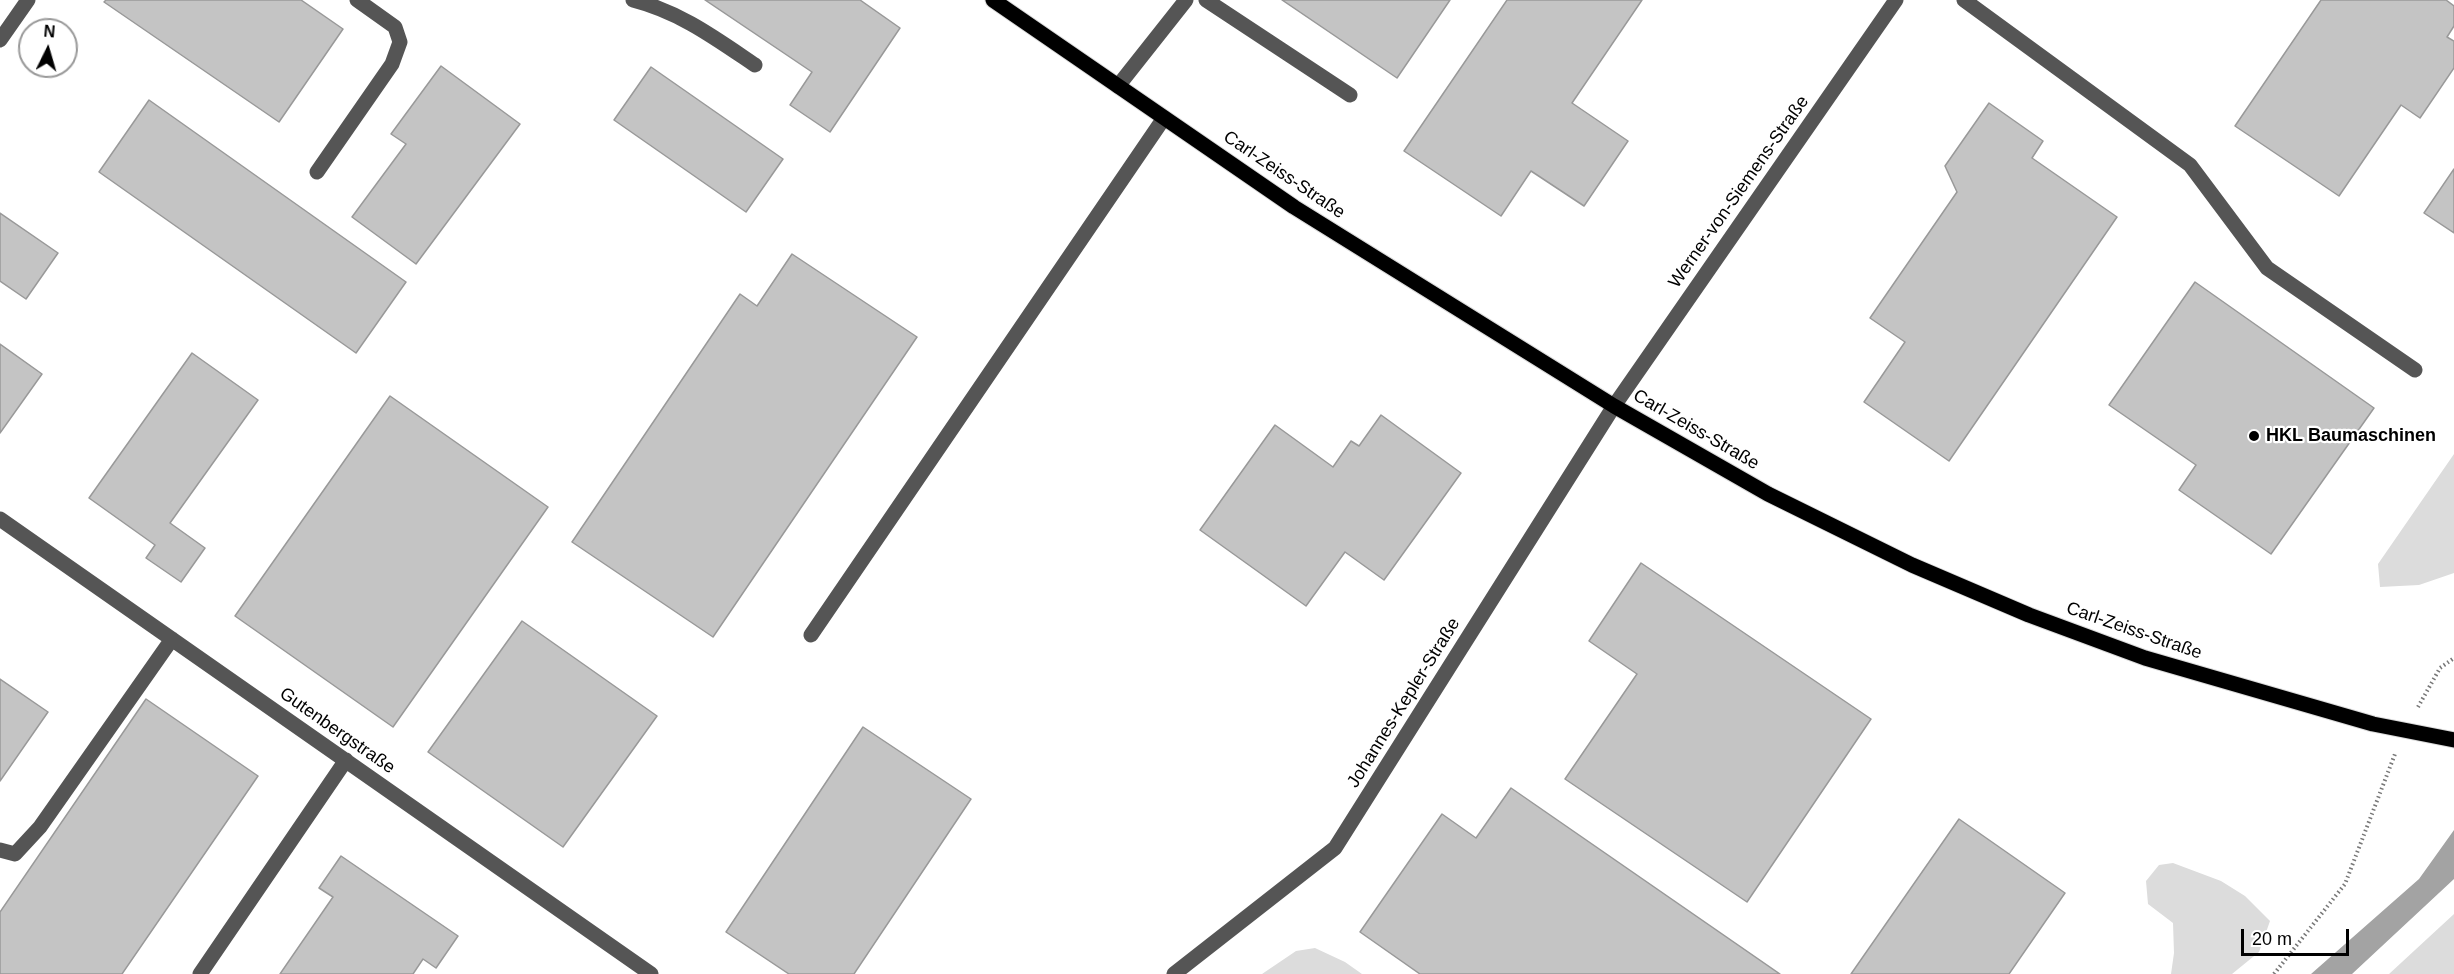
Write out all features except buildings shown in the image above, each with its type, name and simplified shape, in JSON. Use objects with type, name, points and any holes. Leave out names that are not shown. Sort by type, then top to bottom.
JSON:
[{"type":"main road","name":"Carl-Zeiss-Straße","points":[[996,1],[1294,207],[1614,405],[1768,494],[1912,565],[2030,615],[2155,662],[2373,724],[2454,740]]},
{"type":"street","points":[[0,40],[28,0]]},
{"type":"street","points":[[316,172],[392,64],[400,42],[395,27],[357,0]]},
{"type":"street","points":[[633,0],[660,7],[699,27],[754,65]]},
{"type":"street","points":[[1118,86],[1186,0]]},
{"type":"street","points":[[1206,0],[1350,95]]},
{"type":"street","name":"Werner-von-Siemens-Straße","points":[[1614,405],[1896,0]]},
{"type":"street","points":[[1964,0],[2190,165],[2267,268],[2415,370]]},
{"type":"street","points":[[811,635],[1164,118]]},
{"type":"street","name":"Johannes-Kepler-Straße","points":[[1174,974],[1335,848],[1614,405]]},
{"type":"street","name":"Gutenbergstraße","points":[[0,519],[651,974]]},
{"type":"street","points":[[0,850],[15,854],[40,827],[172,639]]},
{"type":"street","points":[[200,974],[346,760]]},
{"type":"path","points":[[2274,974],[2344,884],[2405,730],[2440,668],[2454,658]]},
{"type":"shaded area","points":[[2454,454],[2454,573],[2419,585],[2380,587],[2378,564]]},
{"type":"shaded area","points":[[2454,830],[2454,879],[2352,974],[2311,974],[2419,879]]},
{"type":"shaded area","points":[[2173,863],[2221,881],[2245,896],[2270,921],[2259,952],[2232,974],[2171,974],[2174,953],[2173,923],[2148,904],[2146,881],[2159,865]]},
{"type":"shaded area","points":[[2454,914],[2454,974],[2389,974]]},
{"type":"shaded area","points":[[1315,948],[1345,962],[1362,974],[1262,974],[1296,951]]},
{"type":"place","name":"HKL Baumaschinen","points":[[2254,436]]}]
